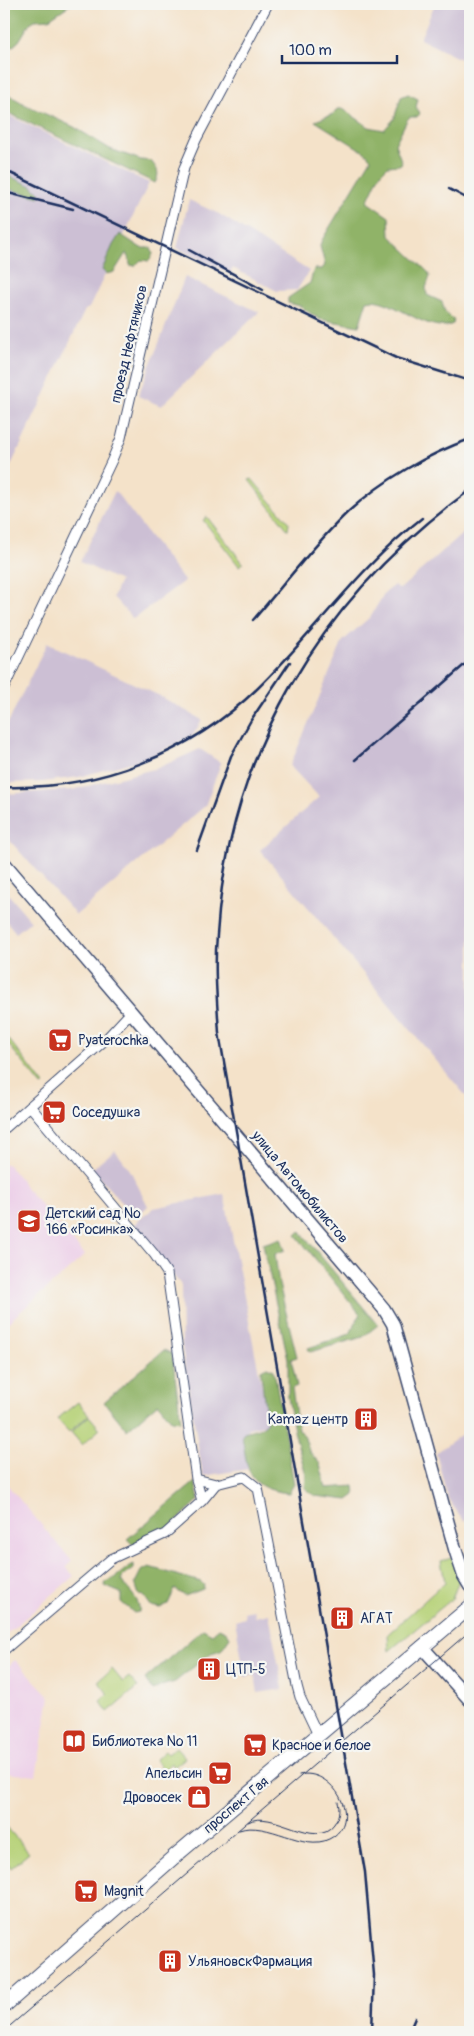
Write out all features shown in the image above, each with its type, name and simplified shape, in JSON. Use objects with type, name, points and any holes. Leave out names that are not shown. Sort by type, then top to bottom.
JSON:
[{"type":"main road","name":"проспект Гая","points":[[4,2006],[318,1735],[470,1607]]},
{"type":"street","name":"проезд Нефтяников","points":[[4,688],[112,460],[120,438],[189,155],[268,4]]},
{"type":"street","name":"улица Автомобилистов","points":[[4,863],[384,1309],[393,1324],[455,1549],[464,1576],[470,1586]]},
{"type":"street","points":[[4,1129],[105,1040],[131,1012]]},
{"type":"street","points":[[30,1106],[154,1254],[167,1273],[196,1478],[202,1501]]},
{"type":"street","points":[[196,1478],[216,1484],[244,1477],[258,1488],[297,1686],[318,1735]]},
{"type":"street","points":[[4,1650],[111,1559],[165,1534],[202,1501],[216,1484]]},
{"type":"street","points":[[422,1647],[470,1700]]},
{"type":"shaded area","points":[[435,4],[470,4],[470,64],[420,39]]},
{"type":"shaded area","points":[[4,113],[149,183],[89,308],[85,310],[4,480]]},
{"type":"shaded area","points":[[189,200],[219,214],[309,271],[297,290],[277,291],[233,268],[230,273],[177,248]]},
{"type":"shaded area","points":[[185,277],[259,312],[161,406],[138,396]]},
{"type":"shaded area","points":[[115,491],[184,581],[133,619],[113,597],[120,581],[80,562]]},
{"type":"shaded area","points":[[470,527],[470,1101],[260,850],[319,797],[290,766],[343,641],[370,617],[384,594],[394,585],[400,589]]},
{"type":"shaded area","points":[[47,643],[160,696],[202,720],[193,735],[146,758],[79,777],[42,782],[4,783],[4,731]]},
{"type":"shaded area","points":[[200,749],[221,763],[205,806],[76,915],[4,834],[4,794],[72,790],[158,768]]},
{"type":"shaded area","points":[[4,889],[31,921],[16,933],[4,918]]},
{"type":"shaded area","points":[[115,1150],[130,1170],[148,1206],[135,1218],[92,1169]]},
{"type":"shaded area","name":"Детский сад № 166 «Росинка»","points":[[4,1164],[7,1164],[85,1255],[4,1326]]},
{"type":"shaded area","points":[[224,1194],[269,1424],[248,1428],[242,1440],[248,1469],[203,1476],[182,1347],[181,1285],[134,1224],[154,1208]]},
{"type":"shaded area","points":[[470,1428],[470,1516],[464,1521],[448,1499],[436,1453]]},
{"type":"shaded area","points":[[4,1481],[72,1561],[66,1567],[74,1576],[4,1636]]},
{"type":"shaded area","points":[[254,1610],[255,1617],[269,1614],[283,1689],[258,1693],[255,1675],[245,1677],[235,1620],[245,1618],[244,1612]]},
{"type":"shaded area","points":[[15,1660],[50,1697],[36,1776],[4,1773],[4,1670]]},
{"type":"green space","points":[[4,4],[71,4],[49,19],[35,20],[30,23],[19,41],[4,54]]},
{"type":"green space","points":[[4,92],[26,105],[74,127],[110,149],[141,160],[151,161],[158,172],[155,183],[4,111]]},
{"type":"green space","points":[[408,94],[418,99],[416,107],[420,114],[407,120],[395,144],[402,163],[388,166],[380,174],[367,202],[389,217],[390,236],[428,272],[430,276],[426,288],[427,295],[442,302],[445,312],[454,320],[453,324],[443,326],[432,324],[376,300],[367,301],[359,326],[319,319],[300,306],[288,303],[288,298],[310,283],[314,269],[322,269],[325,265],[320,246],[322,240],[371,159],[366,153],[315,121],[333,114],[338,109],[343,109],[369,127],[384,130],[394,119],[401,97]]},
{"type":"green space","points":[[4,174],[32,186],[40,194],[39,197],[4,188]]},
{"type":"green space","points":[[120,234],[141,248],[151,248],[153,254],[149,261],[141,260],[135,266],[130,265],[129,257],[126,253],[114,272],[106,274],[102,270]]},
{"type":"green space","points":[[252,479],[289,523],[288,530],[249,480]]},
{"type":"green space","points":[[207,517],[243,563],[239,566],[203,520]]},
{"type":"green space","points":[[4,1033],[44,1085],[42,1086],[4,1039]]},
{"type":"green space","points":[[300,1231],[378,1325],[363,1337],[310,1352],[308,1348],[350,1334],[360,1314],[296,1235]]},
{"type":"green space","points":[[281,1238],[285,1250],[275,1254],[279,1284],[297,1357],[291,1359],[297,1386],[292,1388],[298,1429],[304,1435],[309,1451],[320,1464],[326,1488],[354,1486],[355,1495],[348,1500],[315,1496],[305,1488],[306,1475],[294,1431],[288,1397],[288,1359],[263,1244]]},
{"type":"green space","points":[[164,1350],[172,1354],[181,1421],[171,1420],[158,1403],[127,1430],[104,1402]]},
{"type":"green space","points":[[267,1367],[274,1370],[294,1484],[289,1493],[275,1491],[257,1482],[248,1468],[244,1448],[242,1436],[244,1432],[262,1427],[267,1423],[261,1370]]},
{"type":"green space","points":[[78,1402],[89,1415],[69,1432],[57,1419]]},
{"type":"green space","points":[[89,1416],[100,1429],[82,1445],[71,1432]]},
{"type":"green space","points":[[195,1482],[199,1500],[165,1532],[134,1546],[127,1539]]},
{"type":"green space","points":[[452,1558],[459,1580],[452,1599],[389,1651],[388,1634],[445,1582],[441,1561]]},
{"type":"green space","points":[[134,1564],[134,1568],[123,1576],[121,1580],[138,1603],[139,1612],[134,1613],[121,1602],[121,1593],[104,1586],[105,1582],[113,1579]]},
{"type":"green space","points":[[149,1567],[201,1582],[204,1585],[203,1589],[185,1596],[175,1589],[168,1604],[160,1608],[151,1606],[144,1596],[139,1595],[135,1583],[141,1571]]},
{"type":"green space","points":[[219,1628],[227,1632],[230,1637],[221,1650],[211,1653],[175,1682],[161,1686],[153,1691],[145,1679],[203,1629],[212,1634]]},
{"type":"green space","points":[[112,1669],[123,1682],[129,1677],[138,1687],[108,1712],[100,1701],[108,1694],[98,1681]]},
{"type":"green space","points":[[176,1748],[185,1758],[174,1767],[171,1763],[164,1770],[155,1760],[165,1751],[168,1754]]},
{"type":"green space","points":[[5,1825],[29,1853],[11,1868],[4,1860]]},
{"type":"tram line","points":[[4,2031],[470,1631]]},
{"type":"tram line","points":[[239,1830],[250,1828],[262,1829],[308,1842],[319,1842],[329,1839],[339,1831],[344,1820],[344,1808],[340,1797],[323,1779],[311,1774],[299,1775]]},
{"type":"tram line","points":[[248,1822],[258,1819],[269,1820],[305,1831],[316,1833],[326,1831],[337,1819],[339,1811],[338,1802]]},
{"type":"railway","points":[[4,170],[396,358],[470,381]]},
{"type":"railway","points":[[449,189],[470,200]]},
{"type":"railway","points":[[4,192],[73,209]]},
{"type":"railway","points":[[189,250],[263,290]]},
{"type":"railway","points":[[253,620],[324,537],[362,500],[406,469],[438,452],[470,439]]},
{"type":"railway","points":[[372,2032],[374,1975],[365,1872],[219,1033],[216,947],[225,867],[241,802],[263,741],[292,683],[328,629],[369,579],[417,532],[470,490]]},
{"type":"railway","points":[[4,787],[74,782],[108,774],[141,763],[173,749],[203,732],[258,688],[357,579],[399,537],[422,518]]},
{"type":"railway","points":[[355,760],[470,660]]},
{"type":"railway","points":[[197,850],[231,756],[251,720],[290,662]]},
{"type":"railway","points":[[409,2032],[415,2018]]},
{"type":"place","name":"Pyaterochka","points":[[60,1040]]},
{"type":"place","name":"Соседушка","points":[[54,1112]]},
{"type":"place","name":"Детский сад № 166 «Росинка»","points":[[29,1221]]},
{"type":"place","name":"Kamaz центр","points":[[366,1419]]},
{"type":"place","name":"АГАТ","points":[[342,1618]]},
{"type":"place","name":"ЦТП-5","points":[[209,1669]]},
{"type":"place","name":"Библиотека № 11","points":[[74,1741]]},
{"type":"place","name":"Красное и белое","points":[[255,1745]]},
{"type":"place","name":"Апельсин","points":[[220,1773]]},
{"type":"place","name":"Дровосек","points":[[199,1797]]},
{"type":"place","name":"Magnit","points":[[86,1891]]},
{"type":"place","name":"УльяновскФармация","points":[[170,1961]]}]
